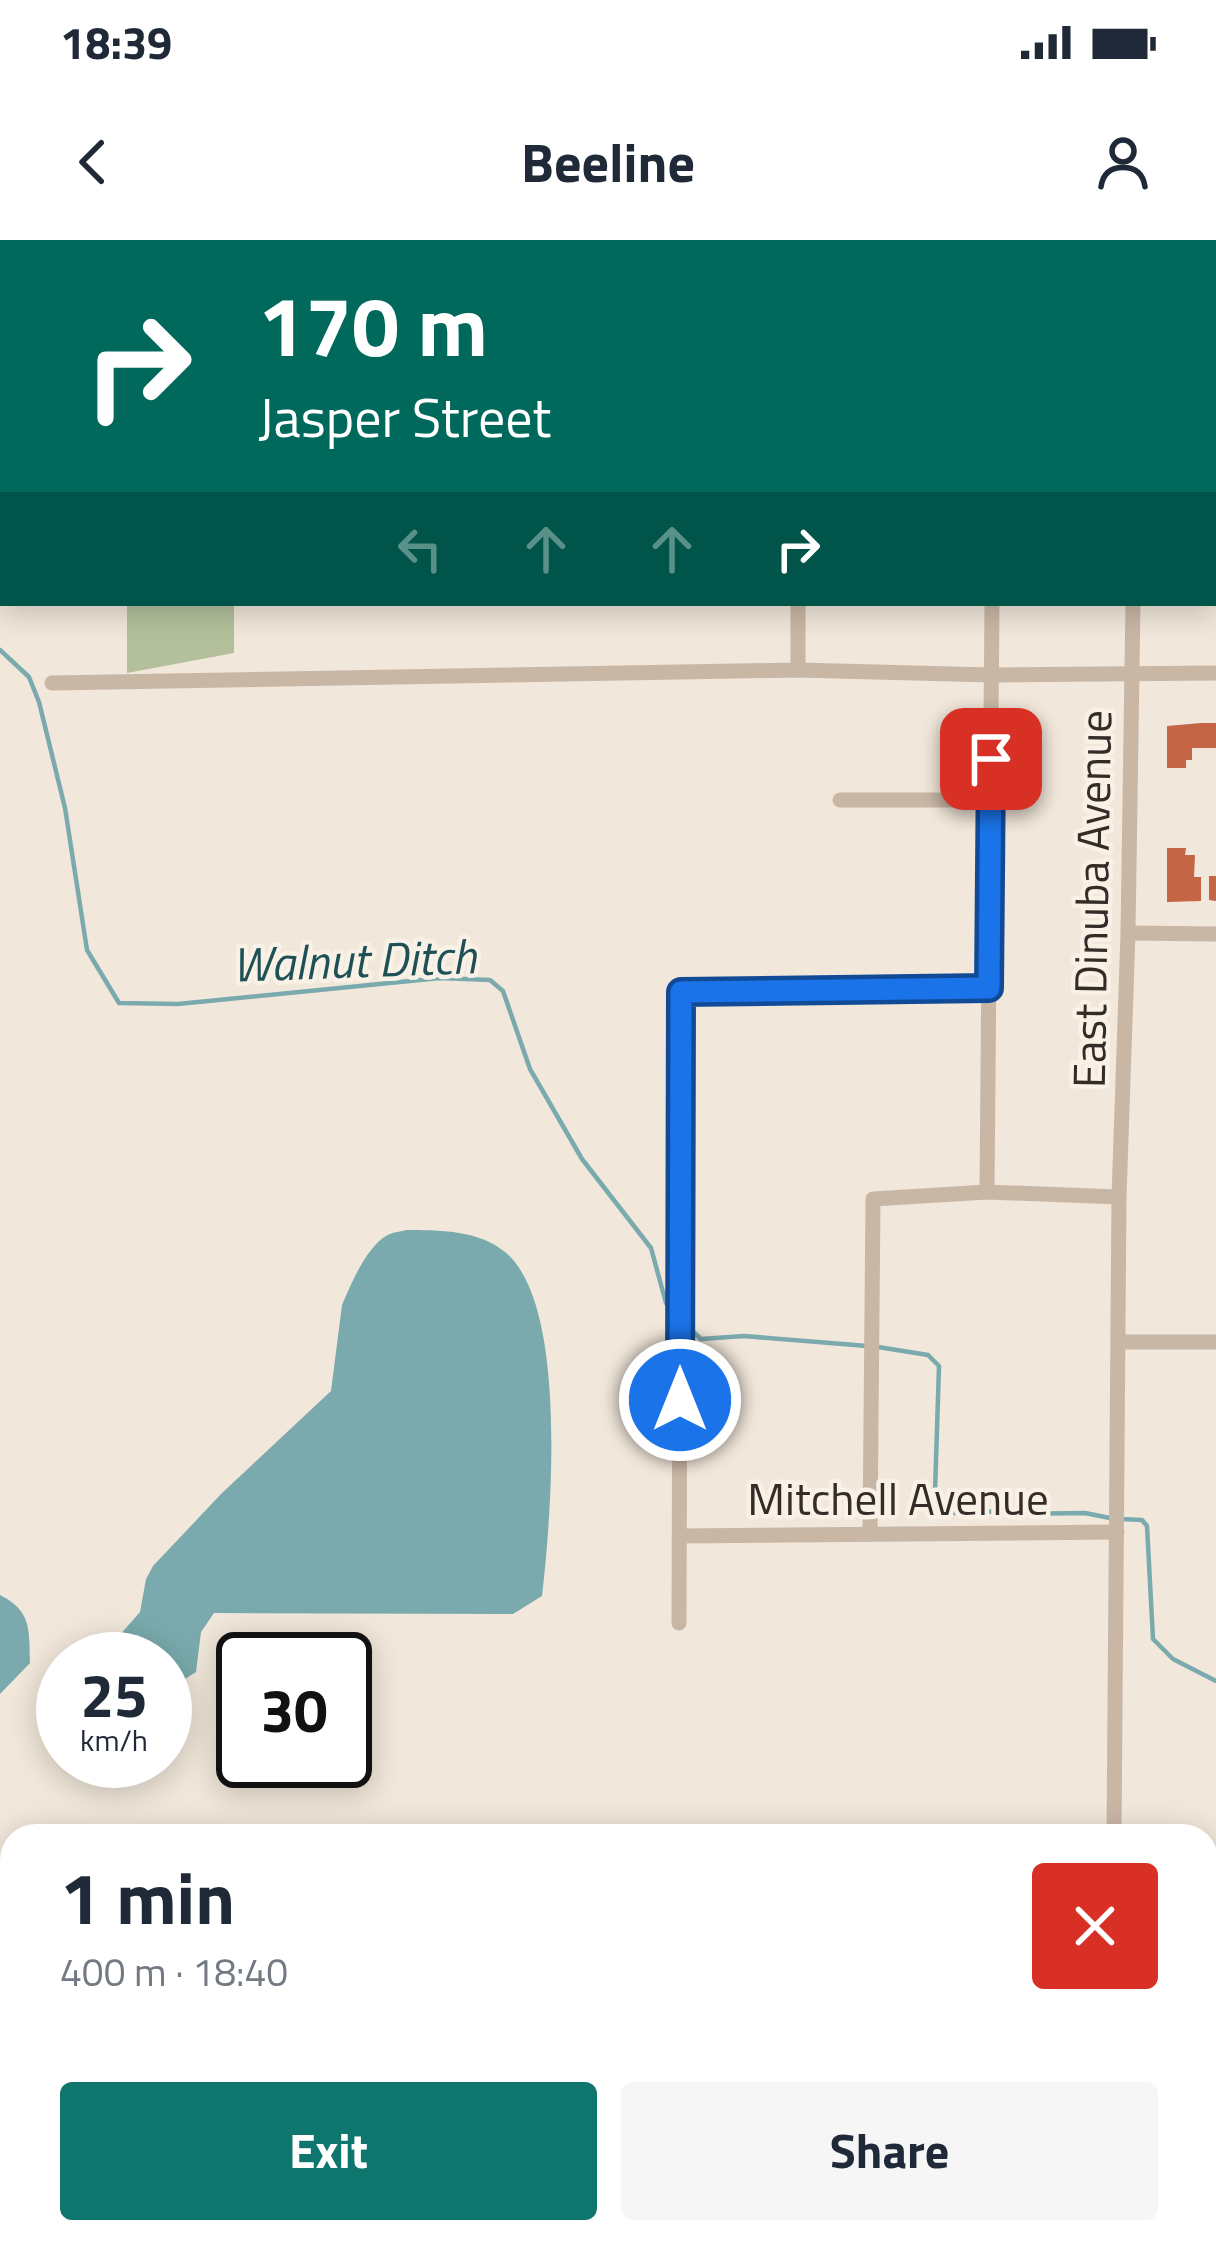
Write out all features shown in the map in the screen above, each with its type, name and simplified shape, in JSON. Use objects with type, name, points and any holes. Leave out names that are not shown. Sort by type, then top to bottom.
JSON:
[{"type":"street","points":[[798,606],[798,670]]},
{"type":"street","points":[[987,1192],[992,606]]},
{"type":"street","name":"East Dinuba Avenue","points":[[1117,1532],[1132,606]]},
{"type":"street","points":[[52,683],[798,670],[992,675],[1216,673]]},
{"type":"street","points":[[840,800],[991,800]]},
{"type":"street","points":[[1128,933],[1216,934]]},
{"type":"street","points":[[679,1623],[681,992],[989,988]]},
{"type":"street","points":[[870,1534],[873,1199],[987,1192],[1119,1197]]},
{"type":"street","points":[[1119,1342],[1216,1342]]},
{"type":"street","points":[[1114,1824],[1117,1532]]},
{"type":"street","name":"Mitchell Avenue","points":[[680,1536],[1117,1532]]},
{"type":"green space","points":[[127,606],[234,606],[234,653],[127,673]]},
{"type":"water","points":[[431,1230],[483,1239],[505,1252],[525,1279],[539,1317],[551,1415],[542,1596],[513,1614],[214,1613],[201,1632],[192,1675],[192,1632],[122,1632],[140,1612],[146,1579],[222,1493],[331,1391],[342,1305],[366,1258],[388,1235]]},
{"type":"water","points":[[0,1595],[23,1615],[29,1631],[30,1663],[0,1694]]},
{"type":"building","points":[[1216,723],[1216,748],[1192,748],[1186,768],[1167,768],[1167,726]]},
{"type":"building","points":[[1167,848],[1186,848],[1185,855],[1195,855],[1194,877],[1201,877],[1201,901],[1167,902]]},
{"type":"building","points":[[1209,876],[1216,876],[1216,901],[1209,900]]},
{"type":"waterway","name":"Walnut Ditch","points":[[0,650],[29,677],[39,702],[65,808],[87,950],[119,1003],[178,1004],[440,978],[490,980],[503,991],[530,1069],[582,1159],[651,1248],[666,1303],[674,1313]]},
{"type":"waterway","name":"Walnut Ditch","points":[[686,1325],[701,1339],[744,1336],[867,1346]]},
{"type":"waterway","name":"Walnut Ditch","points":[[878,1347],[928,1355],[939,1366],[935,1492],[954,1513],[1085,1513],[1110,1518]]},
{"type":"waterway","name":"Walnut Ditch","points":[[1121,1519],[1142,1520],[1147,1526],[1153,1639],[1173,1659],[1216,1681]]},
{"type":"route","points":[[680,1400],[681,992],[989,988],[991,759]]}]
